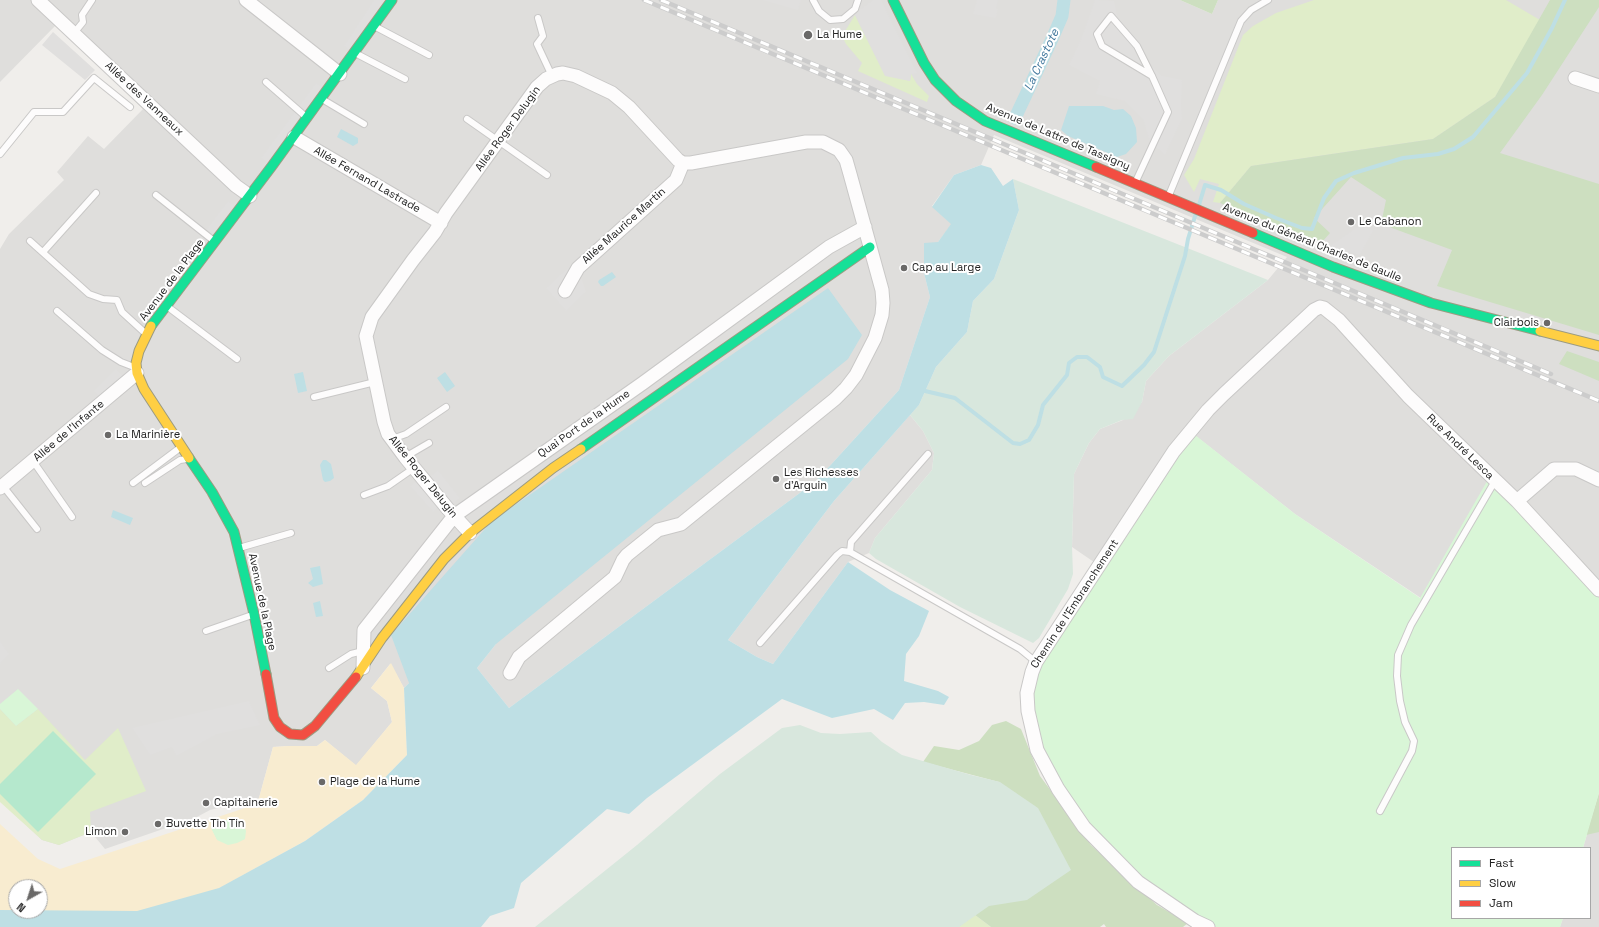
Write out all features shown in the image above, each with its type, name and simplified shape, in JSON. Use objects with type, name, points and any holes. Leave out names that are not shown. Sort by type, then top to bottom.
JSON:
[{"type":"street","name":"Allée des Vanneaux","points":[[38,0],[236,186],[250,196]]},
{"type":"street","points":[[246,0],[340,74]]},
{"type":"street","name":"Avenue de la Plage","points":[[274,718],[254,614],[234,532],[224,512],[144,389],[137,371],[136,363],[139,351],[147,334],[322,99],[392,0]]},
{"type":"street","name":"Avenue de Lattre de Tassigny","points":[[893,0],[924,63],[935,80],[966,109],[985,121],[1202,210]]},
{"type":"street","points":[[510,673],[519,656],[615,577],[627,555],[658,530],[681,524],[846,388],[856,375],[874,338],[882,315],[883,303],[882,290],[846,160],[839,150],[823,142],[806,142],[691,163],[683,163],[678,160],[629,107],[612,93],[576,76],[563,73],[552,76]]},
{"type":"street","name":"Allée Roger Delugin","points":[[470,533],[414,468],[392,439],[384,422],[366,336],[369,323],[413,260],[537,87],[552,76]]},
{"type":"street","points":[[1575,78],[1599,86]]},
{"type":"street","name":"Allée Fernand Lastrade","points":[[294,137],[441,222]]},
{"type":"street","name":"Allée Maurice Martin","points":[[565,291],[578,268],[676,180],[683,163]]},
{"type":"street","name":"Avenue du Général Charles de Gaulle","points":[[1202,210],[1333,267],[1431,303],[1599,346]]},
{"type":"street","name":"Quai Port de la Hume","points":[[363,668],[364,630],[454,516],[643,383],[829,247],[865,227]]},
{"type":"street","name":"Quai Port de la Hume","points":[[274,718],[280,727],[290,734],[303,735],[310,731],[363,668],[382,638],[444,559],[470,533],[553,468],[871,251]]},
{"type":"street","name":"Rue André Lesca","points":[[1320,307],[1331,312],[1339,320],[1408,396],[1517,501],[1599,590]]},
{"type":"street","name":"Chemin de l'Embranchement","points":[[1208,927],[1195,921],[1138,882],[1084,827],[1058,788],[1037,750],[1028,711],[1027,693],[1036,662],[1170,458],[1208,410],[1314,310],[1320,307]]},
{"type":"street","name":"Allée de l'Infante","points":[[2,487],[137,371]]},
{"type":"street","points":[[1517,501],[1554,469],[1576,469],[1599,480]]},
{"type":"lane","points":[[74,33],[84,22],[82,15],[92,0]]},
{"type":"lane","points":[[813,0],[819,11],[830,20],[844,20],[855,9],[858,0]]},
{"type":"lane","points":[[1169,196],[1241,21],[1251,10],[1268,0]]},
{"type":"lane","points":[[1135,182],[1168,112],[1152,76],[1137,46],[1111,16],[1097,34],[1102,46],[1152,76]]},
{"type":"lane","points":[[538,18],[543,36],[537,44],[552,76]]},
{"type":"lane","points":[[375,26],[429,55]]},
{"type":"lane","points":[[355,53],[405,79]]},
{"type":"lane","points":[[0,154],[34,112],[63,112],[94,78],[130,107]]},
{"type":"lane","points":[[266,82],[308,118]]},
{"type":"lane","points":[[322,99],[364,124]]},
{"type":"lane","points":[[467,119],[548,175]]},
{"type":"lane","points":[[43,252],[96,192]]},
{"type":"lane","points":[[156,195],[216,242]]},
{"type":"lane","points":[[30,241],[89,294],[103,299],[117,300],[122,312],[147,334]]},
{"type":"lane","points":[[167,306],[237,359]]},
{"type":"lane","points":[[57,311],[102,350],[137,371]]},
{"type":"lane","points":[[314,397],[375,382]]},
{"type":"lane","points":[[392,439],[406,434],[446,407]]},
{"type":"lane","points":[[405,457],[429,443]]},
{"type":"lane","points":[[133,483],[182,446]]},
{"type":"lane","points":[[850,552],[851,542],[928,454]]},
{"type":"lane","points":[[146,483],[180,460],[190,458]]},
{"type":"lane","points":[[33,461],[72,517]]},
{"type":"lane","points":[[364,495],[388,486],[414,468]]},
{"type":"lane","points":[[1380,811],[1412,750],[1414,741],[1405,722],[1400,701],[1397,676],[1398,655],[1411,625],[1495,481]]},
{"type":"lane","points":[[2,487],[38,529]]},
{"type":"lane","points":[[238,548],[291,533]]},
{"type":"lane","points":[[760,643],[842,551],[850,552],[1020,649],[1036,662]]},
{"type":"lane","points":[[206,631],[254,614]]},
{"type":"lane","points":[[330,668],[351,654],[363,652]]},
{"type":"shaded area","points":[[0,0],[1180,0],[1212,14],[1218,0],[1599,0],[1599,604],[1487,483],[1421,598],[1295,514],[1197,437],[1107,571],[1072,547],[1074,474],[1089,443],[1100,429],[1123,420],[1142,402],[1146,381],[1169,356],[1268,280],[1287,257],[994,135],[981,165],[954,175],[932,206],[952,224],[938,242],[924,273],[930,297],[899,390],[816,481],[509,708],[477,668],[496,644],[409,683],[404,688],[390,664],[371,688],[387,701],[392,722],[356,766],[325,740],[317,746],[273,747],[259,798],[210,810],[195,818],[105,849],[91,832],[59,845],[42,840],[0,801],[0,249],[9,234],[64,180],[57,172],[88,136],[104,149],[143,109],[56,25],[0,82]]},
{"type":"shaded area","points":[[374,0],[392,0],[354,54],[344,46]]},
{"type":"shaded area","points":[[763,0],[801,0],[798,10]]},
{"type":"shaded area","points":[[873,0],[881,0],[917,73],[911,74],[910,81],[885,76],[855,15]]},
{"type":"shaded area","points":[[977,0],[998,0],[996,18],[973,14]]},
{"type":"shaded area","points":[[1095,0],[1114,1],[1117,16],[1143,50],[1150,64],[1162,76],[1182,80],[1182,119],[1165,155],[1150,142],[1143,119],[1125,101],[1096,94],[1100,81],[1069,65],[1082,37]]},
{"type":"shaded area","points":[[53,32],[95,70],[85,80],[42,45]]},
{"type":"shaded area","points":[[316,83],[328,91],[272,166],[261,158]]},
{"type":"shaded area","points":[[1013,179],[1268,280],[1169,356],[1146,381],[1142,402],[1133,419],[1122,420],[1100,429],[1089,443],[1074,474],[1072,547],[1073,574],[1068,589],[1039,638],[1033,643],[960,607],[876,559],[869,553],[875,538],[932,470],[934,453],[923,431],[910,415],[919,405],[936,367],[967,332],[973,301],[994,279],[1019,210]]},
{"type":"shaded area","points":[[228,201],[240,210],[201,261],[189,252]]},
{"type":"shaded area","points":[[1365,222],[1373,231],[1360,255],[1330,246]]},
{"type":"shaded area","points":[[574,262],[578,268],[586,292],[566,311],[546,288]]},
{"type":"shaded area","points":[[116,369],[128,381],[104,401],[94,391]]},
{"type":"shaded area","points":[[910,415],[923,431],[934,453],[932,470],[875,538],[869,553],[848,562],[773,664],[757,657],[728,640],[834,501]]},
{"type":"shaded area","points":[[438,470],[460,498],[448,509],[443,503],[433,512],[410,486],[422,477],[425,481]]},
{"type":"shaded area","points":[[0,641],[9,654],[0,664]]},
{"type":"shaded area","points":[[249,701],[260,725],[217,734],[176,756],[172,747],[150,755],[132,728]]},
{"type":"shaded area","points":[[800,725],[821,733],[840,734],[871,732],[882,742],[902,755],[1000,782],[1038,808],[1071,870],[1027,900],[989,906],[959,927],[535,927],[637,845],[720,774],[782,728]]},
{"type":"shaded area","points":[[1599,793],[1599,927],[1560,927],[1563,919],[1591,919],[1591,847],[1583,847]]},
{"type":"green space","points":[[1180,0],[1218,0],[1212,14]]},
{"type":"green space","points":[[1314,0],[1506,0],[1540,20],[1495,97],[1433,139],[1251,166],[1220,203],[1213,202],[1219,184],[1200,179],[1194,192],[1184,175],[1194,159],[1243,35],[1253,26],[1276,13]]},
{"type":"green space","points":[[1550,0],[1599,0],[1599,7],[1542,95],[1500,153],[1599,184],[1599,335],[1437,286],[1452,250],[1381,224],[1386,200],[1351,177],[1314,218],[1330,233],[1322,242],[1220,203],[1251,166],[1433,139],[1495,97]]},
{"type":"green space","points":[[855,15],[885,75],[910,81],[911,74],[917,84],[929,96],[927,102],[858,71],[862,63],[846,44],[842,36]]},
{"type":"green space","points":[[1567,351],[1599,362],[1599,381],[1559,364]]},
{"type":"green space","points":[[1190,431],[1295,514],[1420,598],[1490,476],[1599,590],[1599,793],[1583,847],[1451,847],[1451,919],[1563,919],[1560,927],[1208,927],[1138,882],[1084,827],[1033,734],[1029,682]]},
{"type":"green space","points":[[18,689],[38,709],[16,726],[0,709],[0,704]]},
{"type":"green space","points":[[0,709],[16,726],[38,709],[85,760],[118,728],[146,791],[90,812],[91,832],[59,845],[42,840],[0,802]]},
{"type":"green space","points":[[1006,721],[1021,729],[1040,776],[1091,845],[1157,905],[1188,923],[1183,927],[1106,927],[1104,924],[1100,927],[991,927],[975,915],[959,927],[999,782],[923,762],[934,746],[959,750],[979,741],[992,725]]},
{"type":"green space","points":[[53,731],[96,774],[38,832],[0,794],[0,784]]},
{"type":"green space","points":[[1599,793],[1599,832],[1586,835]]},
{"type":"green space","points":[[224,820],[242,820],[246,831],[245,839],[228,845],[217,840],[211,828]]},
{"type":"green space","points":[[975,915],[991,927],[959,927]]},
{"type":"sand","name":"Plage de la Hume","points":[[391,663],[404,688],[407,755],[363,800],[305,841],[149,927],[0,927],[0,824],[38,859],[60,869],[254,805],[259,798],[273,747],[317,746],[325,740],[356,765],[392,722],[387,701],[371,688]]},
{"type":"water","points":[[1069,106],[1103,106],[1114,110],[1123,109],[1131,116],[1136,128],[1137,142],[1126,154],[1117,157],[1068,136],[1061,130]]},
{"type":"water","points":[[341,129],[358,138],[358,143],[353,146],[337,137]]},
{"type":"water","points":[[981,165],[991,168],[1003,186],[1013,179],[1019,210],[994,279],[973,301],[967,332],[936,367],[919,405],[834,501],[728,640],[757,657],[773,664],[848,562],[890,590],[929,611],[919,636],[906,654],[904,681],[938,691],[949,697],[944,705],[924,702],[905,703],[893,720],[874,709],[832,718],[782,699],[647,798],[629,814],[607,809],[521,883],[514,908],[490,916],[481,927],[0,927],[0,910],[8,910],[8,919],[48,919],[48,910],[137,911],[219,888],[305,841],[363,800],[407,755],[404,688],[409,683],[391,635],[492,521],[828,288],[862,335],[848,359],[496,644],[477,668],[509,708],[816,481],[899,390],[930,297],[924,273],[924,243],[938,242],[951,224],[932,207],[954,175]]},
{"type":"water","points":[[612,272],[616,277],[601,286],[598,282],[599,280]]},
{"type":"water","points":[[303,372],[307,391],[298,393],[294,374]]},
{"type":"water","points":[[445,372],[455,386],[447,392],[437,378]]},
{"type":"water","points":[[323,460],[326,460],[331,464],[334,478],[330,481],[325,482],[323,480],[320,465]]},
{"type":"water","points":[[113,510],[133,518],[130,525],[111,517]]},
{"type":"water","points":[[320,566],[323,584],[313,587],[308,583],[313,579],[310,568]]},
{"type":"water","points":[[320,601],[323,616],[316,617],[313,603]]},
{"type":"waterway","name":"La Crastote","points":[[1015,118],[1062,16],[1064,0]]},
{"type":"waterway","points":[[1199,205],[1205,185],[1221,190],[1244,204],[1276,218],[1302,228],[1312,229],[1324,198],[1336,181],[1354,173],[1403,158],[1438,154],[1454,149],[1473,137],[1527,73],[1552,28],[1565,0]]},
{"type":"waterway","points":[[925,391],[955,398],[1013,443],[1020,444],[1029,440],[1038,425],[1043,405],[1067,375],[1069,363],[1077,357],[1087,357],[1100,367],[1103,377],[1122,386],[1144,365],[1154,352],[1185,256],[1188,239],[1196,213]]},
{"type":"railway","points":[[644,0],[1599,401]]},
{"type":"railway","points":[[661,0],[1551,374]]},
{"type":"traffic: fast","points":[[151,326],[272,166],[392,0]]},
{"type":"traffic: fast","points":[[893,0],[924,63],[935,80],[956,101],[985,121],[1096,167]]},
{"type":"traffic: fast","points":[[1253,233],[1333,267],[1431,303],[1540,331]]},
{"type":"traffic: fast","points":[[581,449],[870,247]]},
{"type":"traffic: fast","points":[[189,458],[212,492],[234,532],[254,614],[266,674]]},
{"type":"traffic: slow","points":[[151,326],[139,351],[136,363],[137,373],[144,389],[189,458]]},
{"type":"traffic: slow","points":[[1540,331],[1599,346]]},
{"type":"traffic: slow","points":[[356,677],[382,638],[444,559],[470,533],[553,468],[581,449]]},
{"type":"traffic: jam","points":[[1096,167],[1253,233]]},
{"type":"traffic: jam","points":[[266,674],[274,718],[280,727],[290,734],[303,735],[315,726],[356,677]]},
{"type":"place","name":"La Hume","points":[[808,35]]},
{"type":"place","name":"Le Cabanon","points":[[1351,222]]},
{"type":"place","name":"Cap au Large","points":[[904,268]]},
{"type":"place","name":"Clairbois","points":[[1547,323]]},
{"type":"place","name":"La Marinière","points":[[108,435]]},
{"type":"place","name":"Les Richesses d'Arguin","points":[[776,479]]},
{"type":"place","name":"Plage de la Hume","points":[[322,782]]},
{"type":"place","name":"Capitainerie","points":[[206,803]]},
{"type":"place","name":"Buvette Tin Tin","points":[[158,824]]},
{"type":"place","name":"Limon","points":[[125,832]]}]
